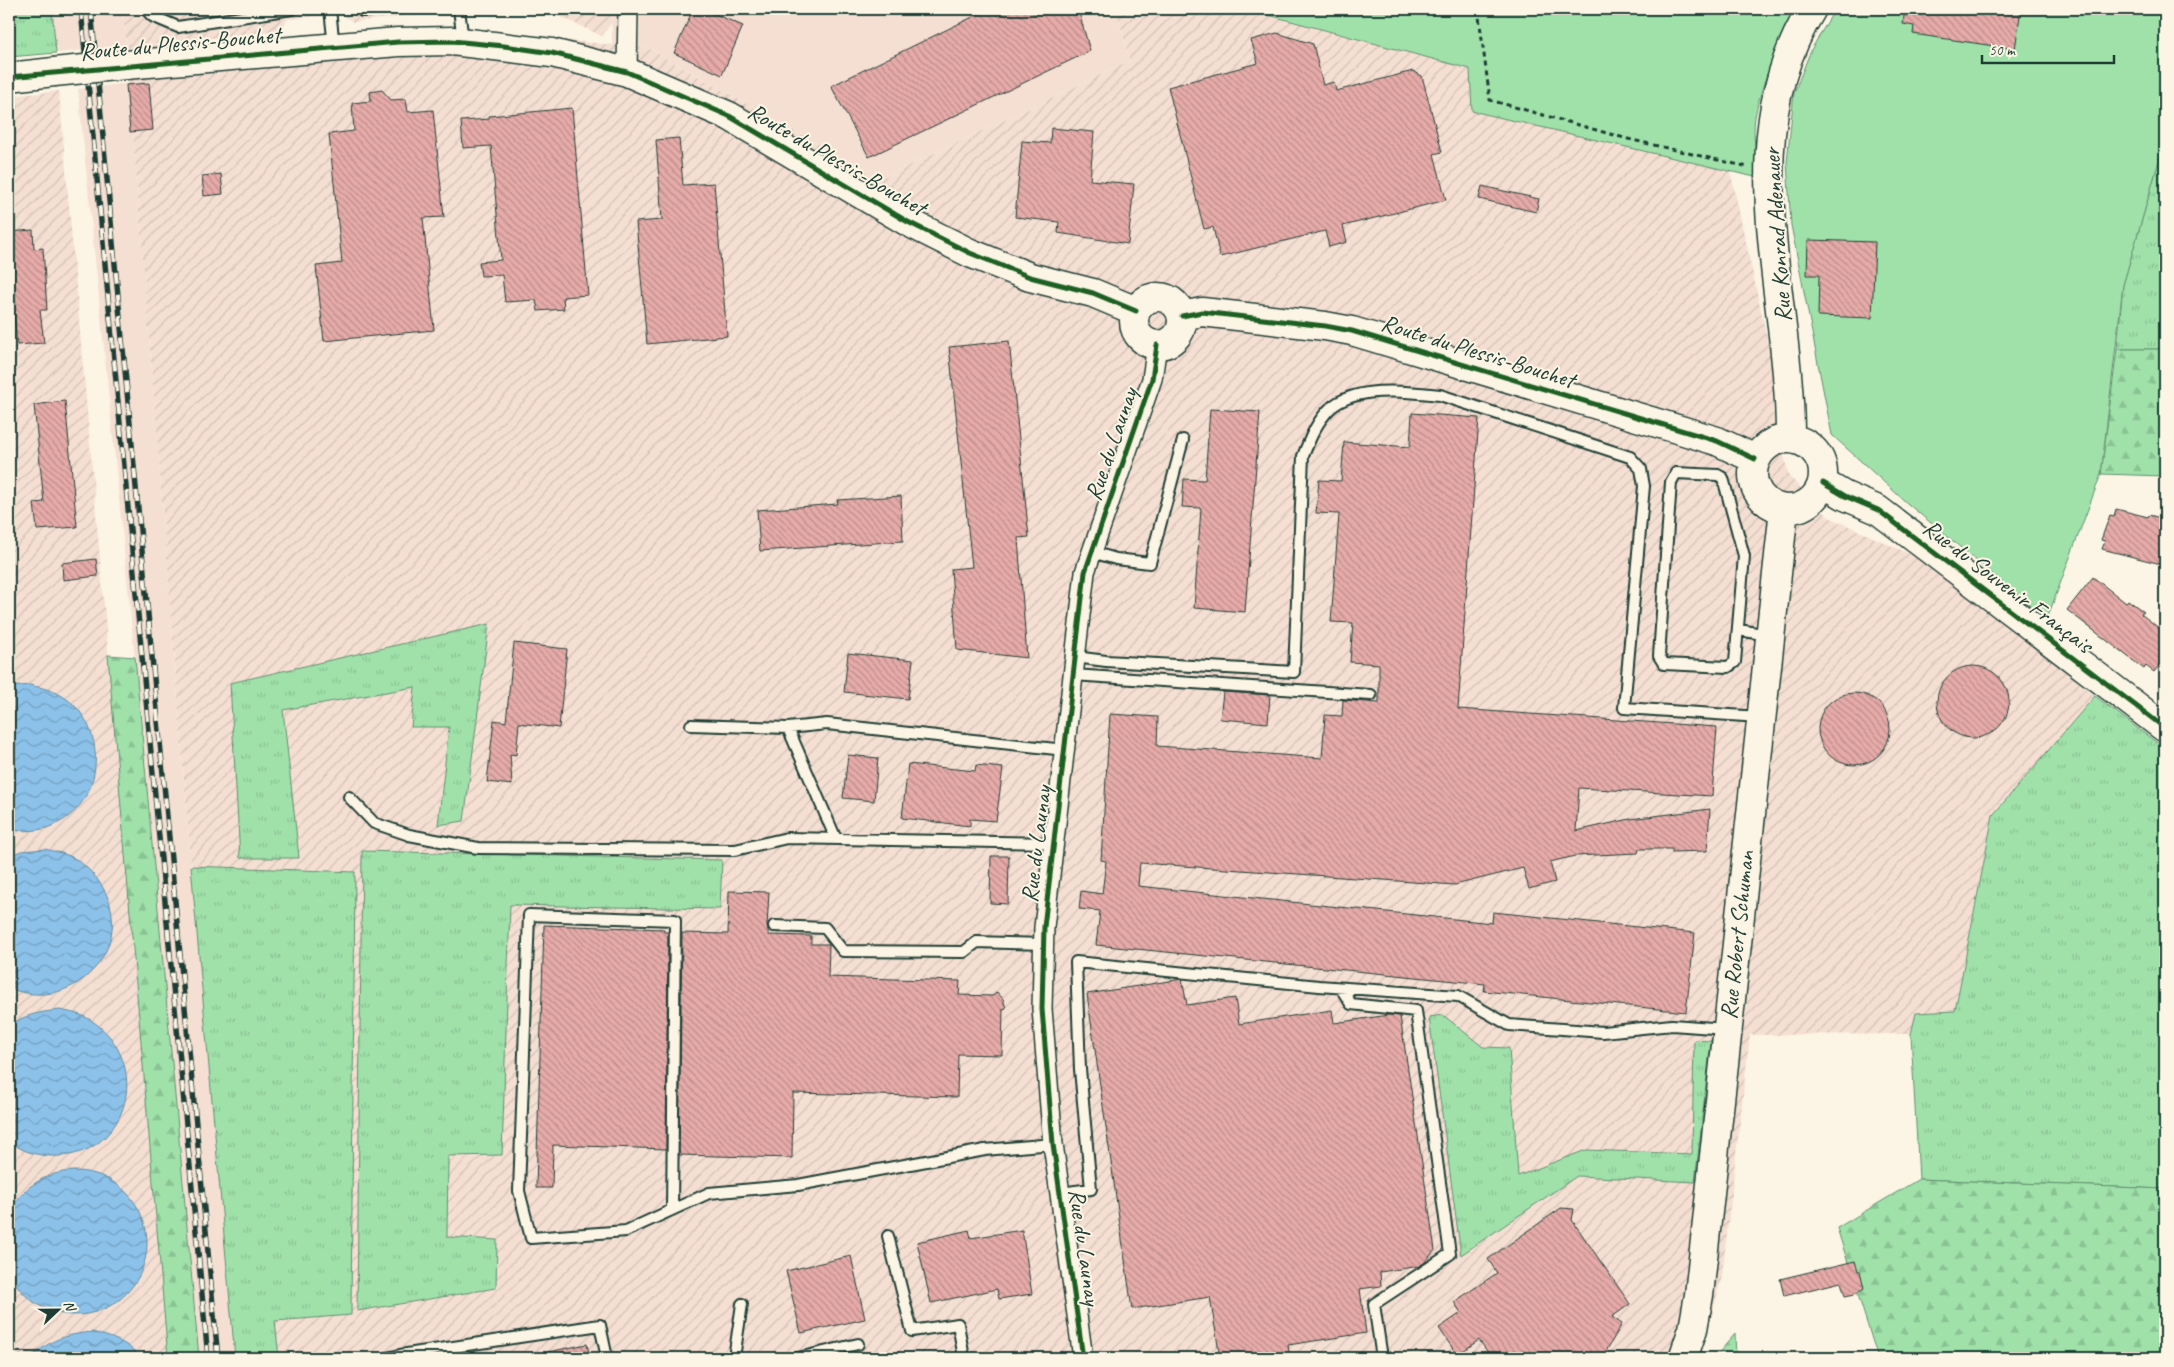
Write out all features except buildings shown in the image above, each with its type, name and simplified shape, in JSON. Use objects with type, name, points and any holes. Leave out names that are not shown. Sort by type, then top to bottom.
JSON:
[{"type":"street","points":[[627,72],[628,9]]},
{"type":"street","name":"Rue Konrad Adenauer","points":[[1790,438],[1790,406],[1772,226],[1769,169],[1772,120],[1780,86],[1791,51],[1812,9]]},
{"type":"street","name":"Route du Plessis-Bouchet","points":[[9,77],[125,65],[398,42],[463,42],[552,53],[627,72],[728,116],[908,222],[970,253],[1030,277],[1093,293],[1136,311]]},
{"type":"street","points":[[1161,297],[1174,303],[1182,316],[1180,330],[1176,336],[1164,344],[1149,343],[1138,333],[1135,326],[1136,311],[1146,300],[1161,297]]},
{"type":"street","name":"Route du Plessis-Bouchet","points":[[1182,316],[1202,312],[1325,326],[1352,331],[1717,441],[1756,459]]},
{"type":"street","name":"Rue du Launay","points":[[1083,1358],[1053,1144],[1042,1009],[1044,944],[1085,572],[1152,379],[1157,344]]},
{"type":"street","points":[[1790,438],[1800,440],[1817,453],[1824,472],[1819,492],[1804,506],[1784,509],[1775,507],[1760,495],[1752,478],[1756,459],[1770,443],[1790,438]]},
{"type":"street","name":"Rue du Souvenir Français","points":[[1822,483],[1845,496],[1878,510],[2165,728]]},
{"type":"street","name":"Rue Robert Schuman","points":[[1683,1358],[1693,1329],[1700,1295],[1769,635],[1784,509]]},
{"type":"lane","points":[[146,9],[152,16],[178,27],[292,9]]},
{"type":"lane","points":[[330,9],[334,48]]},
{"type":"lane","points":[[362,9],[363,11],[383,9]]},
{"type":"lane","points":[[459,9],[463,42]]},
{"type":"lane","points":[[1074,666],[1106,661],[1294,672],[1303,456],[1311,436],[1326,412],[1347,398],[1370,393],[1411,391],[1440,395],[1630,456],[1641,469],[1644,486],[1624,708],[1761,718]]},
{"type":"lane","points":[[1092,552],[1116,559],[1150,564],[1183,440]]},
{"type":"lane","points":[[1676,474],[1718,475],[1725,484],[1744,556],[1739,630],[1735,662],[1728,667],[1664,664],[1660,661],[1658,656],[1670,482],[1676,474]]},
{"type":"lane","points":[[1739,630],[1769,635]]},
{"type":"lane","points":[[1074,666],[1371,695]]},
{"type":"lane","points":[[691,725],[788,728],[827,724],[1064,750]]},
{"type":"lane","points":[[788,728],[836,839]]},
{"type":"lane","points":[[349,798],[374,824],[409,835],[478,848],[735,850],[788,838],[1054,843]]},
{"type":"lane","points":[[672,1210],[675,920],[529,915],[519,1192],[531,1238],[626,1231],[672,1210],[709,1192],[798,1185],[984,1150],[1053,1144]]},
{"type":"lane","points":[[774,926],[825,928],[843,950],[964,952],[978,942],[1044,944]]},
{"type":"lane","points":[[1060,1193],[1091,1189],[1080,1069],[1076,962],[1341,988],[1458,996],[1509,1025],[1603,1032],[1672,1025],[1727,1029]]},
{"type":"lane","points":[[1341,988],[1351,1004],[1416,1011],[1450,1254],[1374,1304],[1382,1358]]},
{"type":"lane","points":[[888,1236],[912,1331],[958,1324],[964,1358]]},
{"type":"lane","points":[[734,1358],[742,1304]]},
{"type":"lane","points":[[387,1358],[400,1354],[600,1325],[606,1358]]},
{"type":"lane","points":[[798,1358],[858,1344]]},
{"type":"path","points":[[1478,9],[1490,100],[1628,139],[1732,165],[1769,169]]},
{"type":"shaded area","points":[[52,9],[123,9],[126,46],[56,53]]},
{"type":"shaded area","points":[[123,9],[470,9],[353,22],[341,14],[288,19],[281,30],[140,46],[457,30],[648,48],[880,179],[1130,61],[1116,9],[1246,9],[1471,69],[1472,111],[1730,170],[1773,365],[1773,411],[1789,476],[1829,517],[1912,555],[2042,653],[2095,696],[1993,815],[1955,1011],[1916,1013],[1911,1034],[1750,1035],[1722,1276],[1705,1343],[1697,1358],[279,1358],[275,1321],[351,1315],[354,872],[191,866]]},
{"type":"shaded area","points":[[516,9],[611,9],[612,22],[602,36],[552,13]]},
{"type":"shaded area","points":[[611,9],[1116,9],[1130,61],[880,179],[648,48],[612,45]]},
{"type":"shaded area","points":[[129,83],[191,866],[235,1358],[199,1358],[144,749],[78,89]]},
{"type":"shaded area","points":[[59,91],[168,1358],[9,1358],[9,96]]},
{"type":"green space","points":[[9,9],[52,9],[56,53],[9,57]]},
{"type":"green space","points":[[1246,9],[1795,9],[1767,75],[1755,117],[1754,140],[1759,178],[1472,111],[1470,69]]},
{"type":"green space","points":[[1835,9],[2165,9],[2163,147],[2123,285],[2101,474],[2047,619],[1908,504],[1832,435],[1791,225],[1787,162],[1794,93],[1811,50]]},
{"type":"green space","points":[[2165,66],[2165,349],[2117,349],[2123,285],[2163,147]]},
{"type":"green space","points":[[2117,349],[2165,349],[2165,476],[2101,474]]},
{"type":"green space","points":[[489,624],[464,821],[438,825],[449,727],[411,727],[415,687],[283,710],[299,858],[240,858],[230,683]]},
{"type":"green space","points":[[108,655],[135,657],[199,1358],[168,1358]]},
{"type":"green space","points":[[2095,696],[2165,749],[2165,1189],[1919,1179],[1911,1034],[1916,1013],[1955,1011],[1993,815]]},
{"type":"green space","points":[[362,851],[722,860],[720,909],[510,905],[502,1155],[448,1156],[447,1237],[497,1240],[496,1288],[357,1311]]},
{"type":"green space","points":[[191,866],[355,872],[351,1315],[275,1321],[279,1358],[235,1358]]},
{"type":"green space","points":[[1443,1015],[1483,1047],[1509,1048],[1518,1176],[1586,1150],[1692,1154],[1694,1040],[1711,1041],[1695,1182],[1577,1176],[1461,1255],[1429,1017]]},
{"type":"green space","points":[[1919,1179],[2165,1189],[2165,1358],[1878,1358],[1837,1228]]},
{"type":"green space","points":[[1735,1334],[1736,1358],[1714,1358]]},
{"type":"water","points":[[30,685],[52,691],[71,702],[84,718],[92,737],[95,757],[93,778],[85,797],[72,813],[54,825],[37,830],[9,830],[9,687]]},
{"type":"water","points":[[45,849],[76,859],[94,875],[109,902],[112,925],[108,947],[96,966],[79,982],[58,992],[34,994],[9,988],[9,856],[21,851]]},
{"type":"water","points":[[60,1010],[87,1018],[98,1025],[110,1037],[121,1057],[126,1077],[126,1098],[120,1117],[109,1133],[93,1146],[74,1154],[39,1155],[18,1147],[9,1140],[9,1027],[27,1016]]},
{"type":"water","points":[[75,1171],[103,1176],[126,1192],[142,1215],[147,1243],[142,1271],[126,1294],[103,1310],[75,1315],[47,1310],[24,1294],[8,1271],[3,1243],[8,1215],[24,1192],[47,1176]]},
{"type":"water","points":[[92,1332],[125,1344],[141,1358],[31,1358],[45,1346],[58,1339]]},
{"type":"railway","points":[[81,9],[208,1358]]},
{"type":"railway","points":[[91,9],[218,1358]]},
{"type":"cycle path","points":[[9,77],[398,42],[452,41],[552,53],[627,72],[729,116],[908,222],[970,253],[1030,277],[1093,293],[1136,311]]},
{"type":"cycle path","points":[[1182,316],[1202,312],[1325,326],[1352,331],[1717,441],[1755,459]]},
{"type":"cycle path","points":[[1083,1358],[1053,1144],[1042,1009],[1044,927],[1085,572],[1152,379],[1157,345]]},
{"type":"cycle path","points":[[1823,483],[1845,496],[1878,510],[2165,728]]}]
